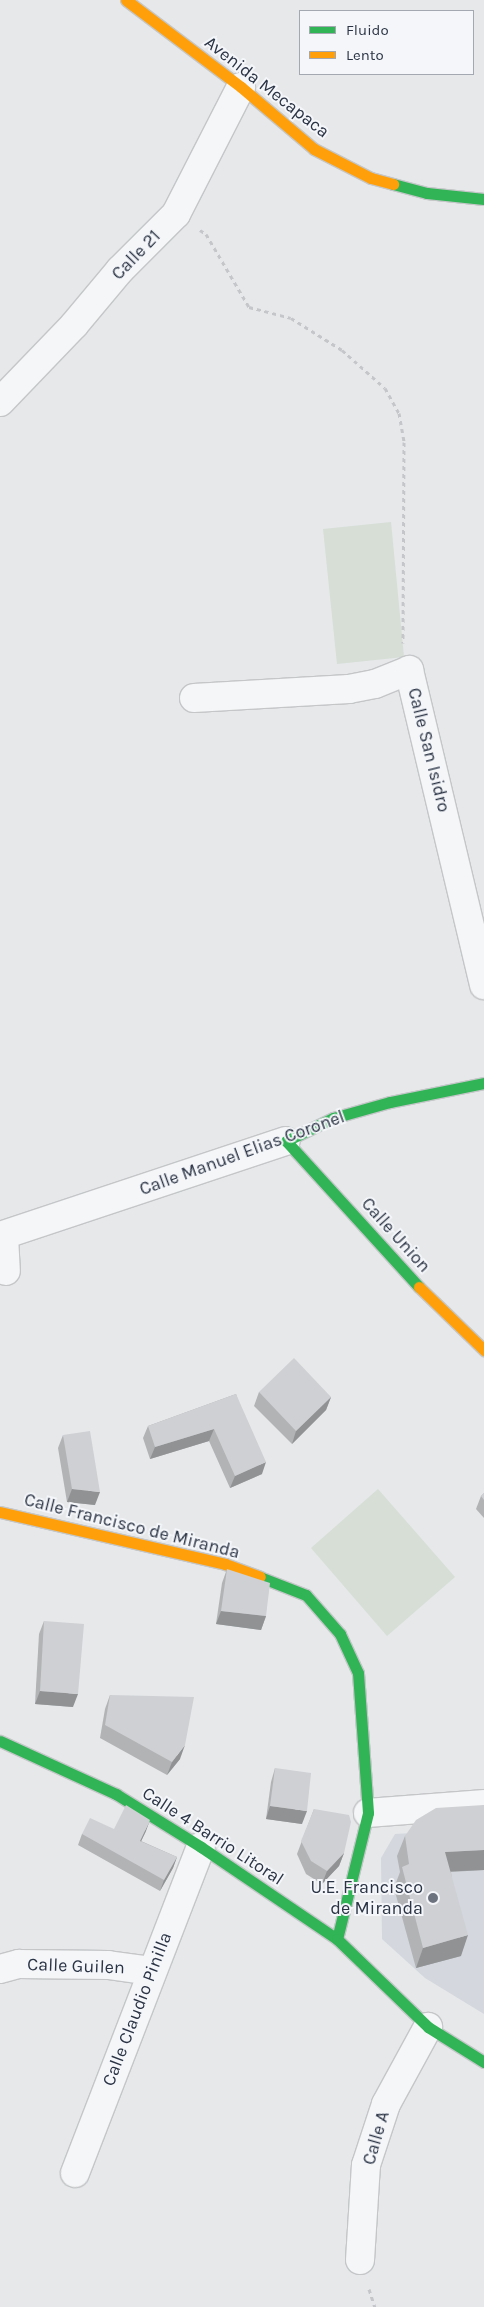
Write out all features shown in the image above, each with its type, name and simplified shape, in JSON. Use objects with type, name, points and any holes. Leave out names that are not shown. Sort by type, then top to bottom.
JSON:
[{"type":"street","name":"Avenida Mecapaca","points":[[126,0],[241,87],[314,149],[371,178],[427,192],[484,199]]},
{"type":"street","name":"Calle 21","points":[[0,402],[74,325],[120,270],[176,214],[241,87]]},
{"type":"street","name":"Calle San Isidro","points":[[194,698],[349,689],[375,684],[409,670],[484,985]]},
{"type":"street","name":"Calle Manuel Elias Coronel","points":[[2,1236],[286,1141],[341,1116],[390,1102],[484,1083]]},
{"type":"street","name":"Calle Union","points":[[286,1141],[433,1302],[484,1350]]},
{"type":"street","points":[[2,1236],[6,1270]]},
{"type":"street","name":"Calle Francisco de Miranda","points":[[0,1512],[225,1564],[306,1595],[340,1634],[358,1673],[368,1813],[336,1939]]},
{"type":"street","name":"Calle 4 Barrio Litoral","points":[[0,1741],[116,1794],[201,1847],[336,1939],[428,2028],[484,2062]]},
{"type":"street","points":[[368,1813],[484,1804]]},
{"type":"street","name":"Calle Claudio Pinilla","points":[[75,2173],[201,1847]]},
{"type":"street","name":"Calle Guilen","points":[[0,1969],[19,1964],[108,1964],[152,1971]]},
{"type":"street","name":"Calle A","points":[[360,2260],[366,2165],[386,2104],[428,2028]]},
{"type":"path","points":[[176,214],[206,234],[249,307],[290,318],[342,350],[384,388],[399,412],[404,442],[403,645],[409,670]]},
{"type":"shaded area","points":[[391,522],[404,657],[337,664],[323,529]]},
{"type":"shaded area","points":[[378,1489],[455,1577],[387,1636],[311,1548]]},
{"type":"shaded area","name":"U.E. Francisco de Miranda","points":[[484,1829],[484,2014],[425,1978],[382,1939],[381,1858],[395,1834]]},
{"type":"building","points":[[294,1358],[331,1397],[296,1431],[259,1392]]},
{"type":"building","points":[[236,1394],[266,1462],[235,1476],[214,1429],[155,1447],[148,1426]]},
{"type":"building","points":[[90,1431],[100,1492],[72,1489],[63,1435]]},
{"type":"building","points":[[227,1569],[270,1583],[266,1616],[221,1611]]},
{"type":"building","points":[[44,1621],[84,1624],[78,1694],[40,1691]]},
{"type":"building","points":[[110,1695],[194,1697],[185,1745],[172,1762],[105,1725]]},
{"type":"building","points":[[275,1768],[311,1773],[307,1811],[270,1806]]},
{"type":"building","points":[[126,1805],[150,1820],[140,1841],[177,1857],[164,1880],[82,1834],[90,1818],[114,1829]]},
{"type":"building","points":[[484,1805],[484,1850],[445,1852],[468,1935],[423,1948],[402,1867],[409,1864],[405,1836],[416,1820],[436,1808]]},
{"type":"building","points":[[314,1809],[349,1815],[351,1822],[344,1853],[327,1871],[311,1861],[301,1841]]},
{"type":"traffic: fast","points":[[393,184],[427,193],[484,199]]},
{"type":"traffic: fast","points":[[419,1287],[286,1141],[333,1118],[390,1102],[484,1083]]},
{"type":"traffic: fast","points":[[260,1577],[306,1595],[340,1634],[358,1673],[368,1813],[337,1939]]},
{"type":"traffic: fast","points":[[0,1741],[116,1794],[201,1847],[337,1939],[428,2027],[484,2062]]},
{"type":"traffic: slow","points":[[126,0],[241,87],[314,149],[371,178],[393,184]]},
{"type":"traffic: slow","points":[[419,1287],[484,1350]]},
{"type":"traffic: slow","points":[[0,1512],[225,1564],[260,1577]]},
{"type":"place","name":"U.E. Francisco de Miranda","points":[[433,1898]]}]
